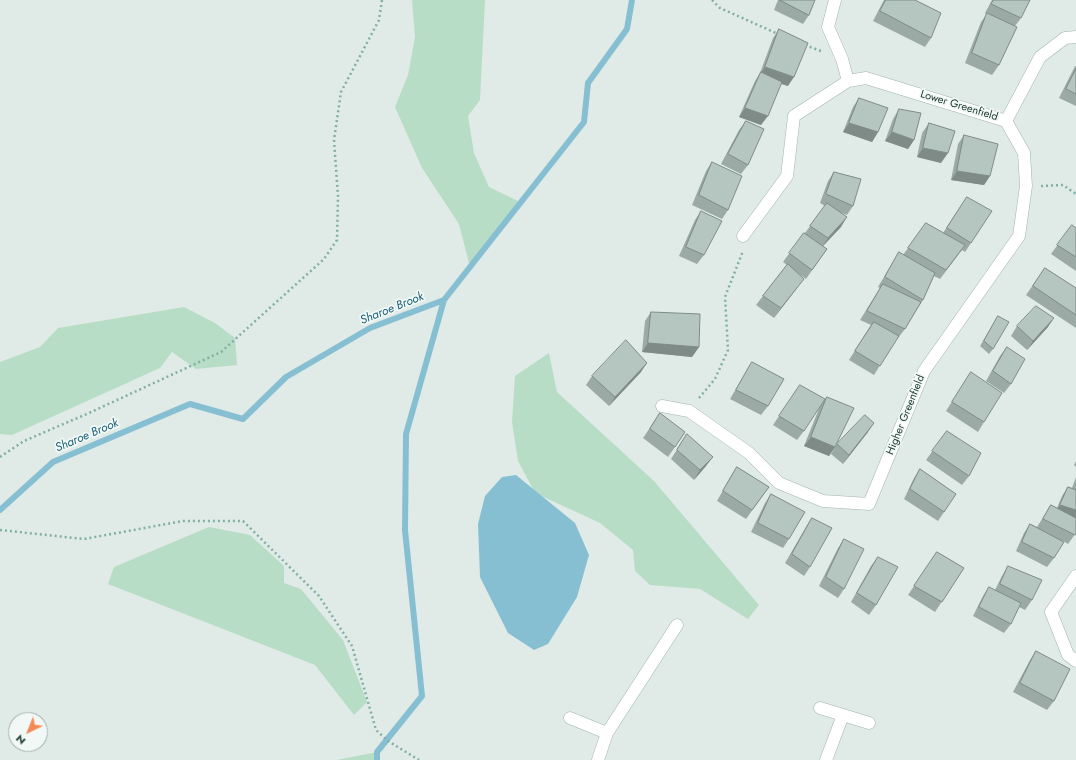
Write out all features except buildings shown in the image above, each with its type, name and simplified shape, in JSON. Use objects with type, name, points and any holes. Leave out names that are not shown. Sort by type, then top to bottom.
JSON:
[{"type":"street","points":[[835,0],[828,27],[842,59],[848,81]]},
{"type":"street","name":"Lower Greenfield","points":[[744,236],[787,176],[794,116],[848,81],[866,78],[1006,120],[1040,57],[1065,38],[1076,37]]},
{"type":"street","name":"Higher Greenfield","points":[[662,406],[689,411],[749,453],[779,483],[823,501],[869,504],[924,371],[1019,236],[1026,186],[1024,153],[1006,120]]},
{"type":"street","points":[[1076,576],[1051,612],[1068,655],[1076,661]]},
{"type":"street","points":[[598,760],[607,733],[677,625]]},
{"type":"street","points":[[820,708],[869,723]]},
{"type":"street","points":[[826,760],[843,715]]},
{"type":"street","points":[[570,718],[607,733]]},
{"type":"path","points":[[0,457],[24,441],[89,413],[221,352],[324,259],[337,240],[338,196],[334,140],[341,92],[379,20],[382,0]]},
{"type":"path","points":[[712,0],[720,8],[780,34]]},
{"type":"path","points":[[801,43],[842,59]]},
{"type":"path","points":[[1026,186],[1063,185],[1076,194]]},
{"type":"path","points":[[689,411],[715,379],[728,350],[725,297],[743,251],[744,236]]},
{"type":"path","points":[[0,530],[84,539],[183,521],[243,521],[319,596],[352,646],[376,730],[388,741],[419,760]]},
{"type":"green space","points":[[412,0],[485,0],[480,100],[468,116],[474,153],[489,187],[518,201],[471,271],[459,224],[422,168],[395,107],[408,75],[415,37]]},
{"type":"green space","points":[[184,307],[215,323],[235,338],[237,365],[196,369],[172,352],[160,368],[12,435],[0,434],[0,362],[40,347],[58,328]]},
{"type":"green space","points":[[549,353],[557,392],[654,481],[759,605],[748,619],[700,589],[650,585],[635,571],[633,550],[600,523],[535,493],[518,461],[512,422],[515,376]]},
{"type":"green space","points":[[209,527],[250,535],[284,566],[284,583],[301,589],[343,640],[367,702],[354,715],[315,665],[108,584],[114,567]]},
{"type":"green space","points":[[377,752],[377,760],[337,760]]},
{"type":"water","points":[[516,475],[575,523],[589,555],[577,597],[548,644],[534,650],[508,633],[480,577],[478,524],[485,496],[502,477]]},
{"type":"waterway","name":"Sharoe Brook","points":[[0,510],[53,462],[190,404],[243,419],[286,377],[370,328],[444,300],[584,122],[588,83],[627,29],[632,0]]},
{"type":"waterway","points":[[377,760],[377,752],[422,696],[405,530],[406,434],[444,300]]}]
